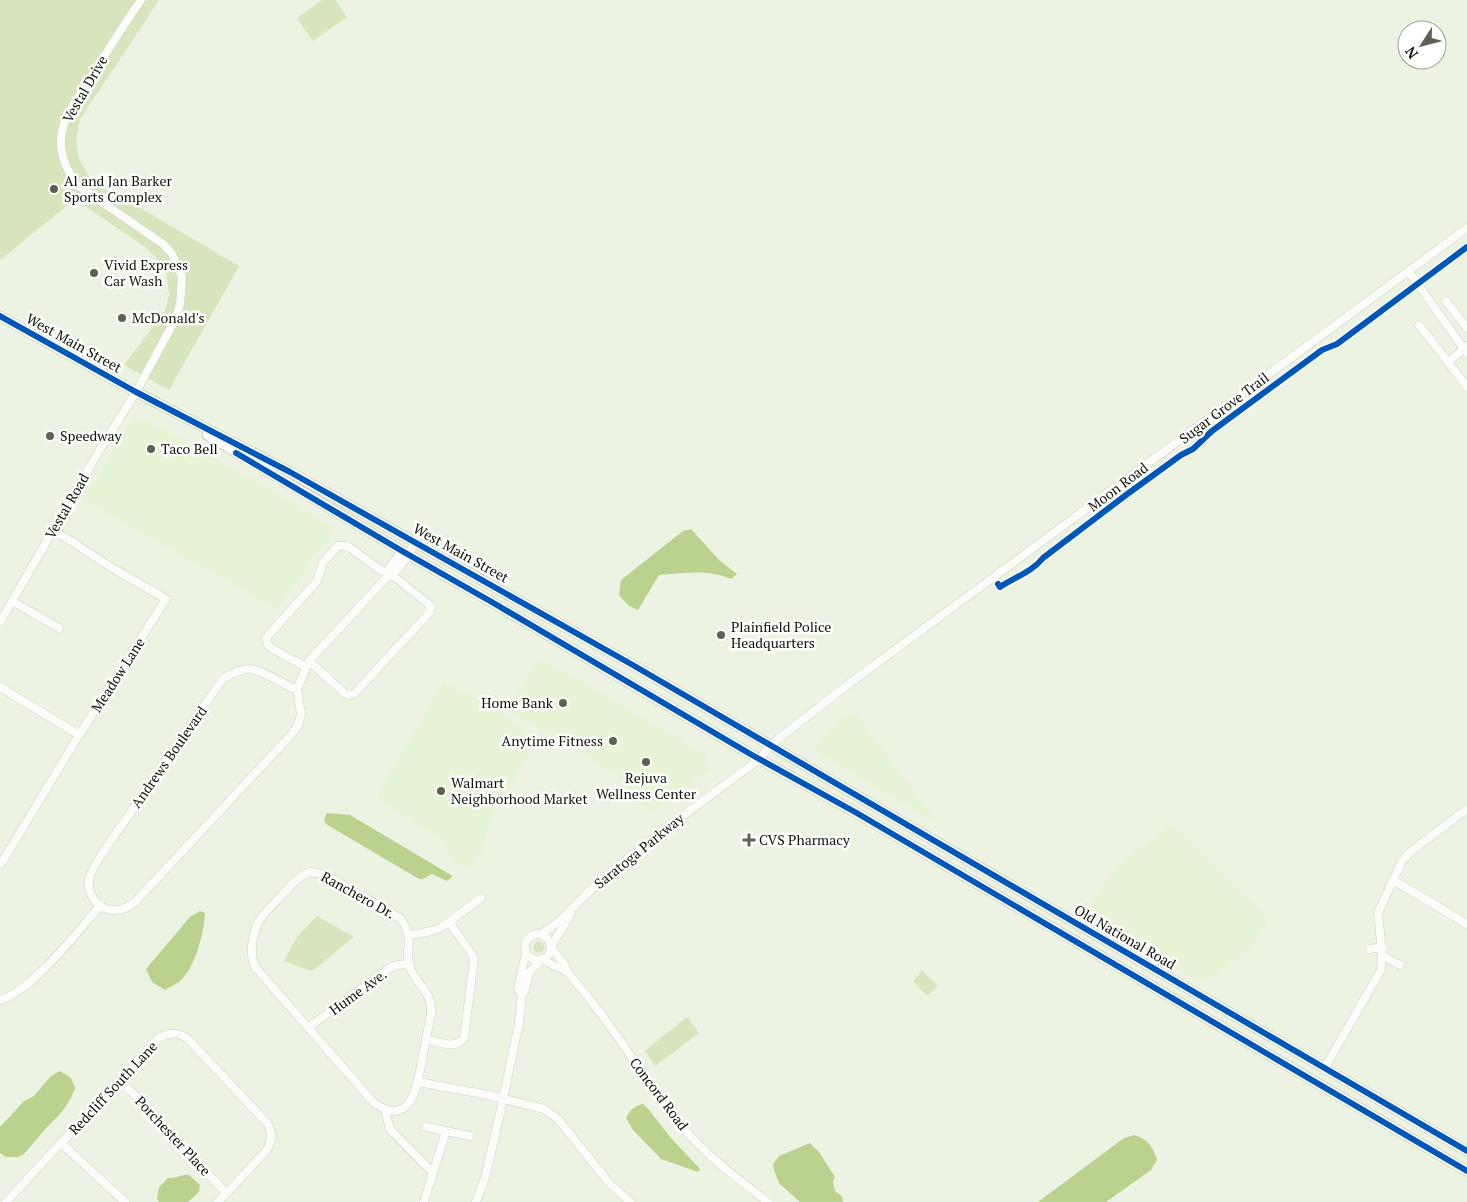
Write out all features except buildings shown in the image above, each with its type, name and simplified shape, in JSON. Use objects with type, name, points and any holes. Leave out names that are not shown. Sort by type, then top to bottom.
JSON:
[{"type":"main road","name":"West Main Street","points":[[0,316],[136,392],[405,553],[760,759]]},
{"type":"main road","name":"West Main Street","points":[[136,392],[296,475],[415,541],[631,664],[769,746]]},
{"type":"main road","name":"Old National Road","points":[[769,746],[1112,943],[1467,1151]]},
{"type":"main road","points":[[760,759],[855,812],[1466,1169]]},
{"type":"street","name":"Vestal Drive","points":[[136,392],[176,318],[180,304],[182,277],[172,254],[163,244],[77,185],[70,175],[62,153],[60,140],[68,114],[141,0]]},
{"type":"street","name":"Moon Road","points":[[760,759],[769,746],[846,686],[1467,228]]},
{"type":"street","points":[[1409,272],[1466,349],[1448,362]]},
{"type":"street","points":[[1446,301],[1467,328]]},
{"type":"street","points":[[1419,325],[1467,387]]},
{"type":"street","name":"Vestal Road","points":[[0,622],[99,450],[136,392]]},
{"type":"street","name":"Meadow Lane","points":[[0,864],[41,801],[79,735],[166,599],[109,566],[54,530]]},
{"type":"street","points":[[0,1000],[10,997],[36,976],[100,906],[108,910],[121,910],[135,902],[290,736],[298,726],[301,714],[297,688],[308,664],[389,575],[393,573],[415,541]]},
{"type":"street","points":[[338,546],[345,546],[389,575],[396,578],[431,606],[430,612],[355,693],[349,695],[344,693],[308,664],[268,645],[266,638],[317,581],[320,568],[327,557],[338,546]]},
{"type":"street","points":[[12,601],[59,628]]},
{"type":"street","name":"Andrews Boulevard","points":[[100,906],[90,893],[88,885],[92,871],[222,680],[231,673],[247,668],[267,674],[292,688],[297,688]]},
{"type":"street","points":[[0,687],[79,735]]},
{"type":"street","name":"Saratoga Parkway","points":[[540,934],[571,912],[603,878],[760,759]]},
{"type":"street","points":[[1324,1068],[1381,970],[1383,956],[1378,914],[1392,880],[1406,856],[1467,809]]},
{"type":"street","name":"Ranchero Dr.","points":[[309,1027],[255,967],[252,957],[252,948],[261,918],[302,875],[309,872],[324,874],[401,919],[410,935]]},
{"type":"street","points":[[1392,880],[1467,924]]},
{"type":"street","points":[[309,1027],[374,1103],[385,1111],[395,1111],[406,1106],[412,1100],[418,1082],[431,1003],[410,964],[410,935],[432,932],[481,898]]},
{"type":"street","name":"Saratoga Parkway","points":[[552,947],[556,936],[568,921],[571,912]]},
{"type":"street","points":[[426,1039],[454,1046],[464,1038],[467,1024],[474,959],[449,922]]},
{"type":"street","points":[[476,1202],[485,1178],[519,1023],[522,995],[532,968],[550,954],[552,947],[548,938],[540,934],[531,936],[525,946],[526,952],[518,989],[522,995]]},
{"type":"street","name":"Concord Road","points":[[552,947],[565,966],[566,971],[681,1124],[730,1173],[768,1202]]},
{"type":"street","points":[[1370,949],[1382,947]]},
{"type":"street","points":[[526,952],[532,959],[542,961]]},
{"type":"street","points":[[1383,956],[1400,965]]},
{"type":"street","name":"Concord Road","points":[[542,961],[566,971]]},
{"type":"street","name":"Hume Ave.","points":[[309,1027],[390,968],[410,964]]},
{"type":"street","name":"Redcliff South Lane","points":[[6,1202],[159,1038],[170,1033],[180,1034],[196,1047],[267,1123],[271,1131],[271,1140],[266,1151],[218,1202]]},
{"type":"street","name":"Porchester Place","points":[[120,1080],[226,1193]]},
{"type":"street","points":[[418,1082],[536,1106],[552,1113],[610,1184],[630,1202]]},
{"type":"street","points":[[385,1111],[390,1129],[433,1173]]},
{"type":"street","points":[[426,1126],[470,1136]]},
{"type":"street","points":[[424,1202],[446,1131]]},
{"type":"street","points":[[61,1143],[125,1202]]},
{"type":"shaded area","name":"Al and Jan Barker Sports Complex","points":[[0,0],[159,0],[80,119],[76,144],[82,164],[91,179],[239,266],[169,390],[124,365],[165,311],[169,295],[166,269],[148,249],[75,199],[0,260]]},
{"type":"shaded area","points":[[322,0],[335,0],[347,17],[313,41],[297,18]]},
{"type":"shaded area","points":[[133,416],[142,422],[147,420],[272,490],[336,529],[277,609],[83,500]]},
{"type":"shaded area","points":[[691,529],[719,560],[737,574],[731,579],[705,573],[659,575],[638,610],[629,606],[619,595],[621,580],[683,531]]},
{"type":"shaded area","points":[[539,661],[544,661],[588,685],[705,754],[709,769],[654,812],[646,811],[620,777],[508,710]]},
{"type":"shaded area","points":[[444,681],[537,734],[532,750],[489,821],[486,832],[487,842],[472,868],[456,862],[451,857],[444,841],[381,802],[377,795]]},
{"type":"shaded area","points":[[855,712],[937,823],[823,756],[816,749],[817,744],[839,720]]},
{"type":"shaded area","points":[[327,813],[350,815],[452,877],[447,881],[432,874],[419,879],[326,824],[324,819]]},
{"type":"shaded area","points":[[1171,824],[1262,913],[1267,924],[1248,949],[1218,974],[1200,982],[1084,915],[1115,868]]},
{"type":"shaded area","points":[[200,911],[205,913],[201,940],[194,960],[185,976],[165,990],[152,982],[146,969],[190,917]]},
{"type":"shaded area","points":[[317,916],[354,937],[312,971],[284,961],[297,937]]},
{"type":"shaded area","points":[[539,941],[545,947],[539,953],[533,947]]},
{"type":"shaded area","points":[[922,971],[938,986],[927,996],[913,981]]},
{"type":"shaded area","points":[[687,1017],[699,1033],[655,1066],[645,1051]]},
{"type":"shaded area","points":[[60,1071],[71,1078],[75,1088],[70,1100],[61,1113],[24,1154],[18,1157],[6,1157],[0,1153],[0,1127],[24,1101],[34,1096],[51,1076]]},
{"type":"shaded area","points":[[643,1104],[700,1169],[698,1172],[661,1159],[633,1130],[626,1118],[633,1109]]},
{"type":"shaded area","points":[[1134,1135],[1149,1144],[1157,1160],[1151,1170],[1106,1202],[1038,1202],[1124,1138]]},
{"type":"shaded area","points":[[810,1143],[819,1152],[835,1177],[833,1182],[835,1191],[842,1196],[843,1202],[800,1202],[779,1183],[773,1164],[779,1156]]},
{"type":"shaded area","points":[[189,1175],[200,1185],[199,1192],[188,1202],[159,1202],[157,1199],[159,1187],[168,1178]]},
{"type":"cycle path","name":"Sugar Grove Trail","points":[[998,584],[1000,587],[1034,567],[1043,558],[1126,495],[1181,455],[1193,449],[1212,431],[1322,350],[1337,344],[1467,247]]},
{"type":"cycle path","points":[[0,316],[136,392],[290,472],[631,664],[1467,1151]]},
{"type":"cycle path","points":[[236,453],[752,755],[855,812],[1467,1171]]},
{"type":"place","name":"Al and Jan Barker Sports Complex","points":[[54,189]]},
{"type":"place","name":"Vivid Express Car Wash","points":[[94,273]]},
{"type":"place","name":"McDonald's","points":[[122,318]]},
{"type":"place","name":"Speedway","points":[[50,436]]},
{"type":"place","name":"Taco Bell","points":[[151,449]]},
{"type":"place","name":"Plainfield Police Headquarters","points":[[721,635]]},
{"type":"place","name":"Home Bank","points":[[563,703]]},
{"type":"place","name":"Anytime Fitness","points":[[613,741]]},
{"type":"place","name":"Rejuva Wellness Center","points":[[646,762]]},
{"type":"place","name":"Walmart Neighborhood Market","points":[[441,791]]},
{"type":"place","name":"CVS Pharmacy","points":[[749,840]]}]
